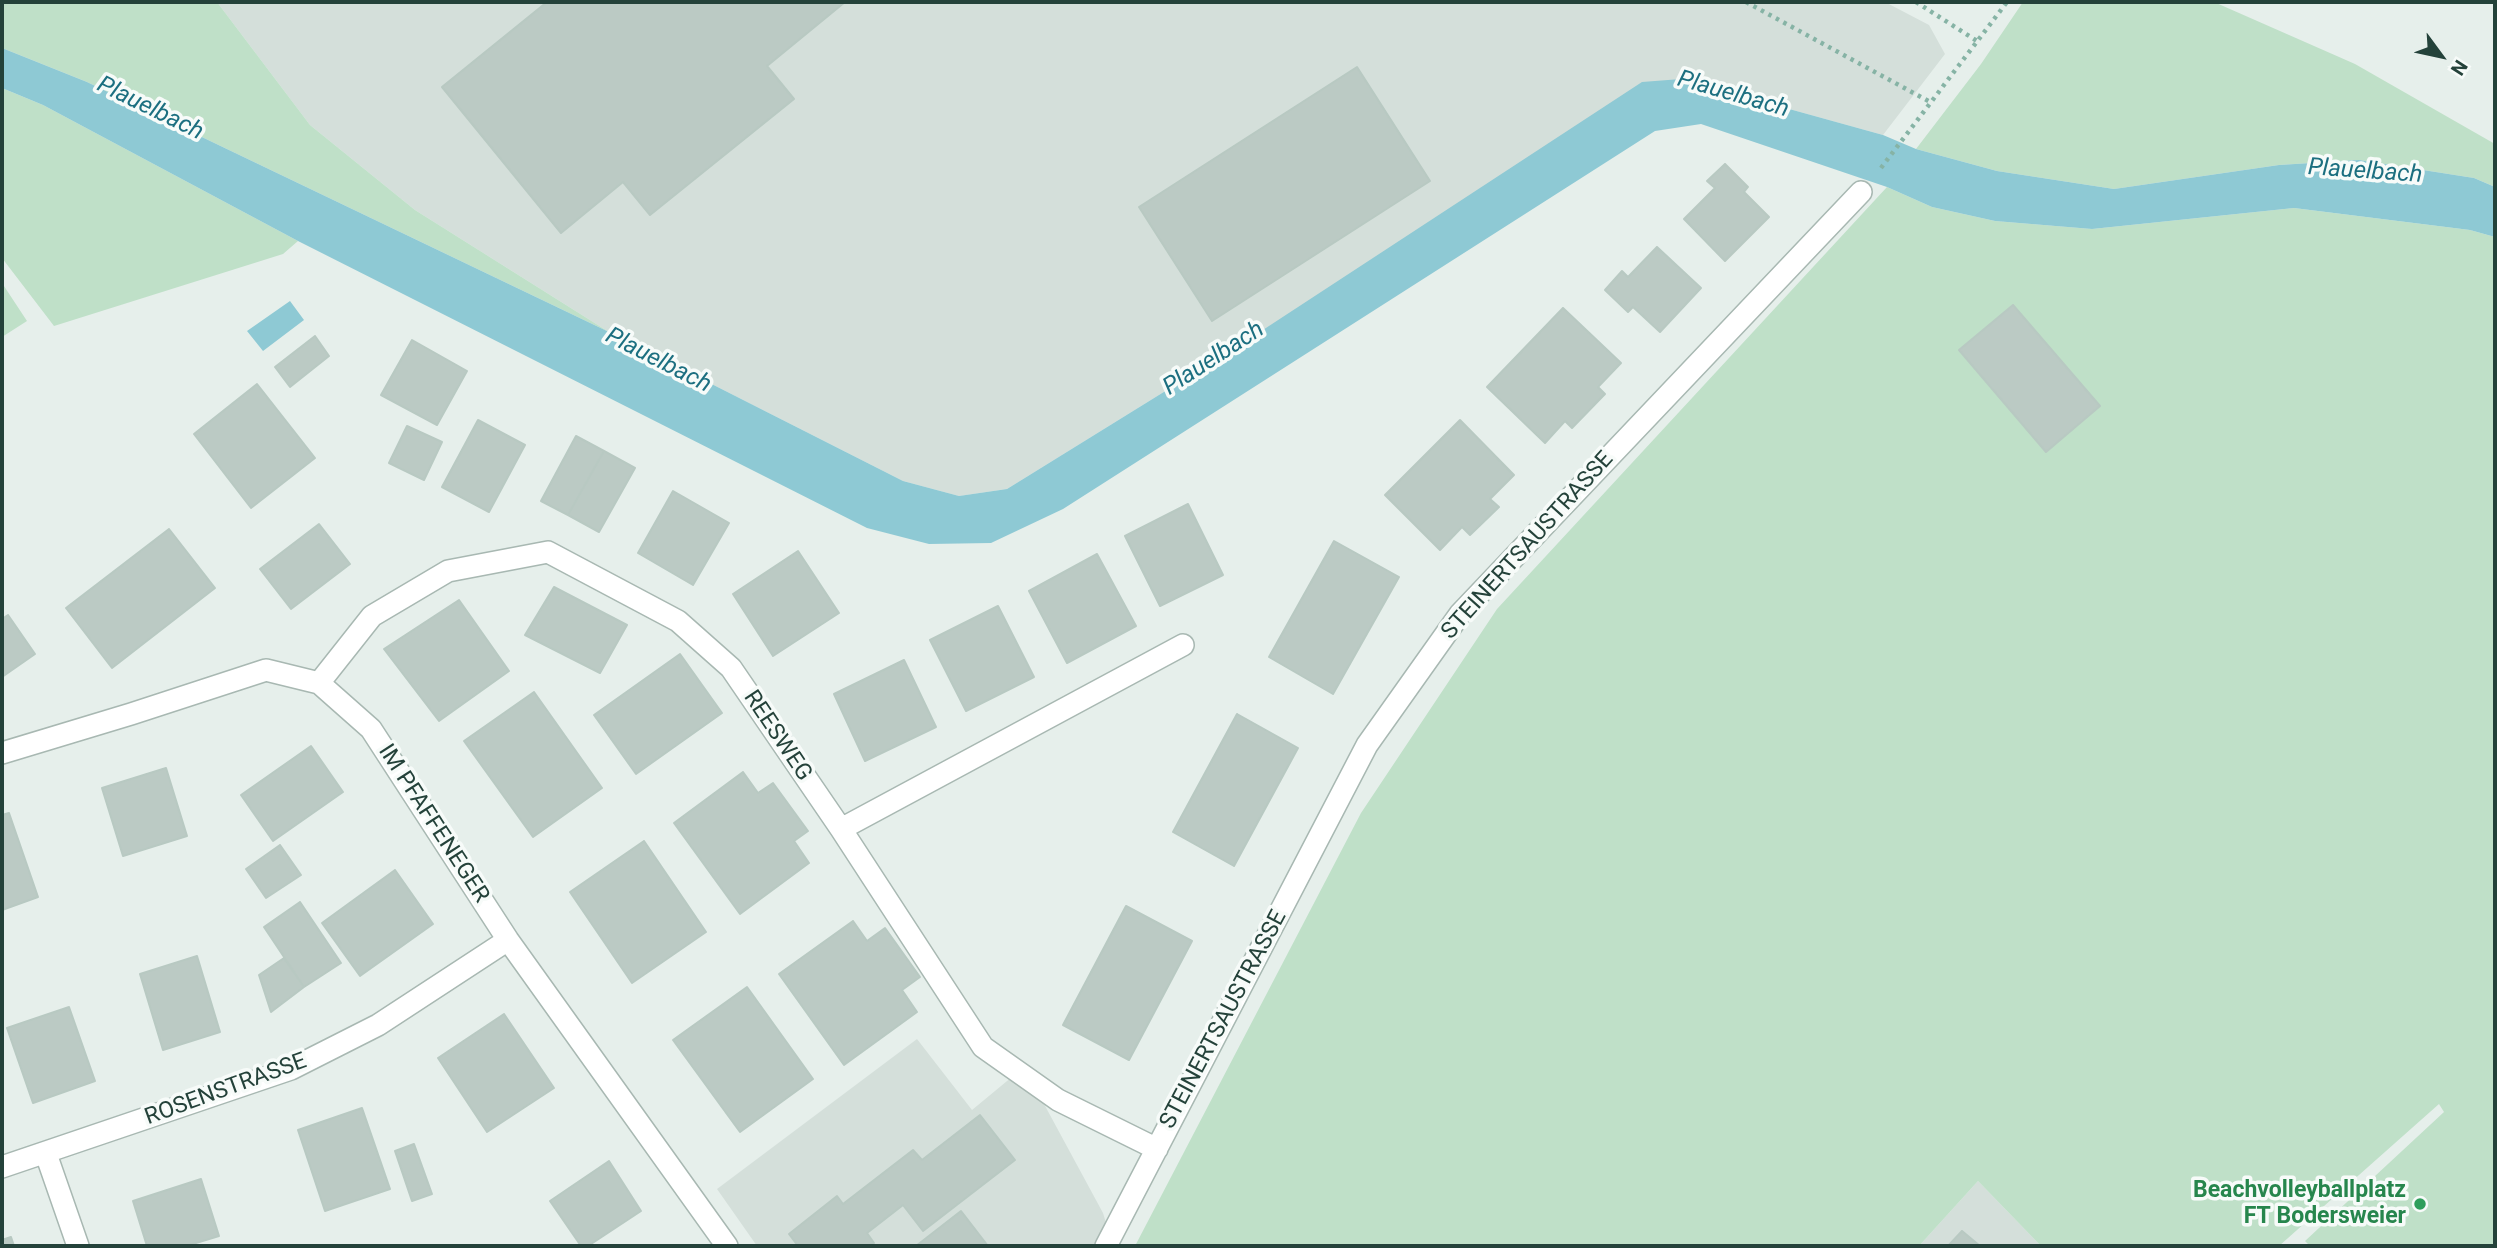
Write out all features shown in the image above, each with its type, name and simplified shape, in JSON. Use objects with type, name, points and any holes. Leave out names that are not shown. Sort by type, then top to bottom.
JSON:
[{"type":"street","name":"STEINERTSAUSTRASSE","points":[[1106,1246],[1367,746],[1460,614],[1861,192]]},
{"type":"street","name":"REESWEG","points":[[319,683],[372,616],[448,571],[548,552],[678,621],[731,668],[841,829],[983,1046],[1058,1100],[1157,1149]]},
{"type":"street","points":[[841,829],[1183,645]]},
{"type":"street","name":"IM PFAFFENEGER","points":[[2,753],[265,670],[319,683],[371,729],[508,940],[727,1246]]},
{"type":"street","name":"ROSENSTRASSE","points":[[2,1167],[291,1069],[377,1025],[508,940]]},
{"type":"street","points":[[46,1154],[78,1246]]},
{"type":"path","points":[[1746,2],[1931,103]]},
{"type":"path","points":[[1916,2],[1934,11],[1977,41]]},
{"type":"path","points":[[1861,192],[1909,134],[2007,2]]},
{"type":"shaded area","points":[[217,2],[1885,2],[1929,25],[1945,54],[1883,135],[1681,79],[1007,489],[959,496],[903,481],[609,332],[415,210],[310,125]]},
{"type":"shaded area","points":[[917,1039],[972,1110],[1024,1067],[1103,1213],[1113,1246],[757,1246],[717,1189]]},
{"type":"shaded area","points":[[1978,1181],[2041,1246],[1919,1246]]},
{"type":"green space","points":[[2,2],[217,2],[310,125],[415,210],[609,332],[87,82],[2,48]]},
{"type":"green space","points":[[2023,2],[2214,2],[2355,64],[2495,144],[2495,187],[2474,178],[2359,160],[2279,165],[2114,189],[1997,171],[1916,149],[1981,64]]},
{"type":"green space","points":[[2,88],[43,105],[298,241],[283,254],[54,326],[2,258]]},
{"type":"green space","points":[[1887,187],[1932,207],[1995,221],[2092,229],[2294,208],[2470,230],[2495,237],[2495,1246],[2310,1246],[2305,1241],[2444,1112],[2439,1104],[2279,1246],[2041,1246],[1978,1181],[1919,1246],[1135,1246],[1361,813],[1497,609]]},
{"type":"green space","points":[[2,283],[27,321],[2,337]]},
{"type":"water","name":"Plauelbach","points":[[2,48],[87,82],[609,332],[903,481],[959,496],[1007,489],[1243,343],[1642,82],[1681,79],[1883,135],[1916,149],[1997,171],[2114,189],[2279,165],[2359,160],[2474,178],[2495,187],[2495,237],[2470,230],[2294,208],[2092,229],[1995,221],[1932,207],[1887,187],[1701,124],[1655,131],[1063,509],[991,543],[929,544],[867,528],[298,241],[43,105],[2,88]]},
{"type":"water","points":[[290,301],[304,320],[263,351],[247,331]]},
{"type":"building","points":[[547,2],[845,2],[767,66],[794,99],[650,215],[623,182],[561,233],[442,87]]},
{"type":"building","points":[[1357,67],[1430,181],[1212,321],[1139,207]]},
{"type":"building","points":[[1725,164],[1748,187],[1744,192],[1769,217],[1725,261],[1684,219],[1715,188],[1707,181]]},
{"type":"building","points":[[1657,247],[1701,288],[1660,332],[1633,307],[1628,312],[1605,290],[1622,271],[1628,277]]},
{"type":"building","points":[[2013,305],[2100,406],[2046,452],[1959,350]]},
{"type":"building","points":[[1563,308],[1621,363],[1598,387],[1605,394],[1572,428],[1565,421],[1545,443],[1487,387]]},
{"type":"building","points":[[315,336],[329,356],[290,387],[275,367]]},
{"type":"building","points":[[412,340],[467,371],[437,425],[381,395]]},
{"type":"building","points":[[257,384],[315,458],[251,508],[194,434]]},
{"type":"building","points":[[478,420],[525,445],[489,512],[442,487]]},
{"type":"building","points":[[1460,420],[1514,475],[1490,499],[1499,507],[1470,535],[1462,527],[1440,550],[1385,495]]},
{"type":"building","points":[[407,426],[442,442],[424,480],[389,463]]},
{"type":"building","points":[[576,436],[604,451],[568,515],[541,501]]},
{"type":"building","points":[[604,451],[635,468],[599,532],[568,515]]},
{"type":"building","points":[[673,491],[729,523],[693,585],[638,553]]},
{"type":"building","points":[[1188,504],[1223,575],[1160,606],[1125,536]]},
{"type":"building","points":[[319,524],[350,564],[291,609],[260,569]]},
{"type":"building","points":[[169,529],[215,588],[112,668],[66,608]]},
{"type":"building","points":[[1334,541],[1399,577],[1333,694],[1269,657]]},
{"type":"building","points":[[798,551],[839,613],[773,656],[733,594]]},
{"type":"building","points":[[1097,554],[1136,626],[1067,663],[1029,591]]},
{"type":"building","points":[[554,587],[627,625],[600,673],[525,635]]},
{"type":"building","points":[[459,600],[509,671],[439,721],[384,649]]},
{"type":"building","points":[[998,606],[1034,677],[966,711],[930,640]]},
{"type":"building","points":[[8,615],[35,654],[2,677],[2,619]]},
{"type":"building","points":[[680,654],[722,713],[636,774],[594,715]]},
{"type":"building","points":[[904,660],[936,727],[865,761],[834,694]]},
{"type":"building","points":[[534,692],[602,788],[533,837],[464,741]]},
{"type":"building","points":[[1237,714],[1298,748],[1234,866],[1173,832]]},
{"type":"building","points":[[311,746],[343,792],[273,841],[241,795]]},
{"type":"building","points":[[166,768],[187,836],[123,856],[102,788]]},
{"type":"building","points":[[743,772],[758,793],[773,783],[808,831],[794,841],[809,863],[740,914],[674,823]]},
{"type":"building","points":[[9,813],[38,897],[2,910],[2,815]]},
{"type":"building","points":[[644,841],[706,932],[632,983],[570,892]]},
{"type":"building","points":[[280,845],[301,875],[266,898],[246,869]]},
{"type":"building","points":[[395,870],[433,924],[360,976],[322,923]]},
{"type":"building","points":[[300,902],[341,963],[304,987],[264,927]]},
{"type":"building","points":[[1126,906],[1192,941],[1129,1060],[1063,1025]]},
{"type":"building","points":[[853,921],[867,941],[885,928],[920,977],[902,990],[917,1012],[844,1065],[779,974]]},
{"type":"building","points":[[197,956],[220,1032],[163,1050],[140,974]]},
{"type":"building","points":[[284,958],[304,987],[271,1012],[259,975]]},
{"type":"building","points":[[747,987],[813,1079],[740,1132],[673,1040]]},
{"type":"building","points":[[69,1007],[95,1081],[33,1103],[7,1028]]},
{"type":"building","points":[[504,1014],[554,1088],[487,1132],[438,1058]]},
{"type":"building","points":[[362,1108],[390,1189],[325,1211],[298,1130]]},
{"type":"building","points":[[980,1115],[1015,1160],[923,1231],[903,1205],[867,1233],[874,1243],[869,1246],[798,1246],[789,1234],[837,1196],[843,1204],[913,1150],[922,1160]]},
{"type":"building","points":[[414,1144],[432,1194],[412,1201],[395,1151]]},
{"type":"building","points":[[609,1161],[641,1211],[588,1246],[581,1246],[550,1201]]},
{"type":"building","points":[[201,1179],[219,1236],[186,1246],[147,1246],[133,1201]]},
{"type":"building","points":[[961,1211],[988,1246],[916,1246]]},
{"type":"building","points":[[1962,1231],[1980,1246],[1948,1246]]},
{"type":"building","points":[[11,1237],[14,1246],[2,1246],[2,1240]]},
{"type":"place","name":"Beachvolleyballplatz FT Bodersweier","points":[[2420,1204]]}]
